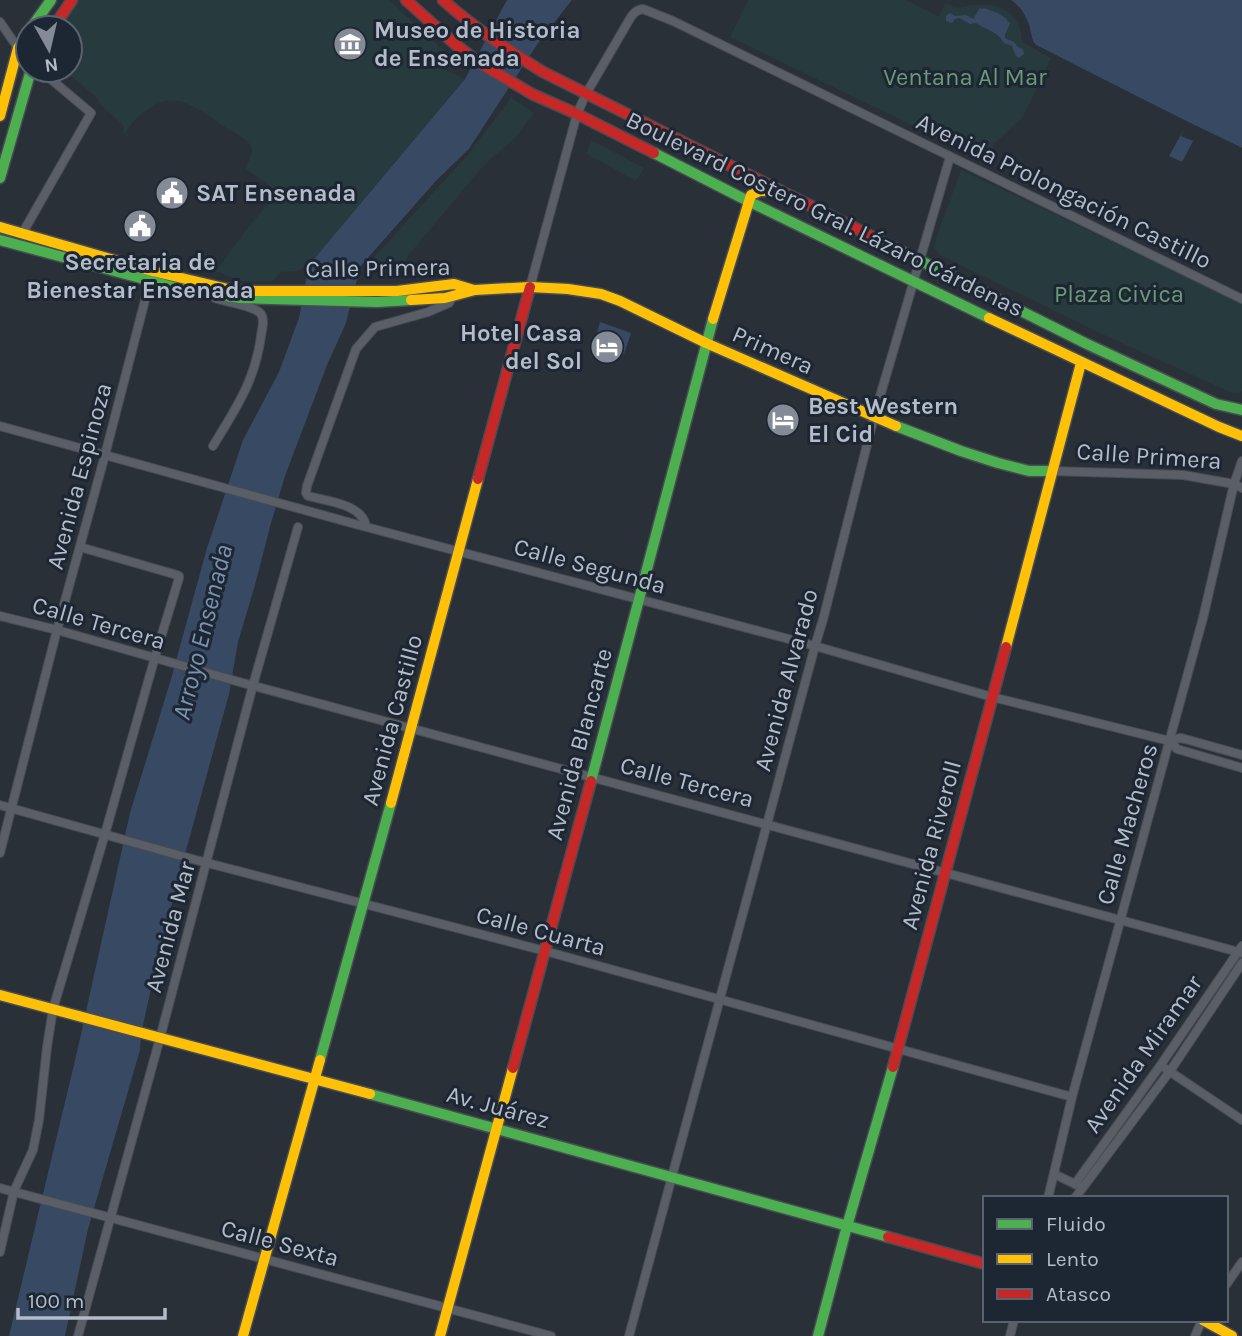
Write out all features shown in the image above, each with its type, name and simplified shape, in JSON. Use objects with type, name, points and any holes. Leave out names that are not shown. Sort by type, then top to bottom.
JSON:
[{"type":"main road","name":"Boulevard Costero Gral. Lázaro Cárdenas","points":[[407,0],[456,45],[503,78],[532,94],[1081,363],[1242,436]]},
{"type":"main road","name":"Boulevard Costero Gral. Lázaro Cárdenas","points":[[443,0],[471,25],[543,72],[919,261],[1216,404],[1242,411]]},
{"type":"main road","points":[[0,111],[5,79],[14,58]]},
{"type":"main road","points":[[0,178],[27,84]]},
{"type":"main road","points":[[748,201],[755,192],[782,192]]},
{"type":"main road","name":"Avenida Blancarte","points":[[440,1336],[640,600],[706,343],[748,201]]},
{"type":"main road","points":[[0,227],[151,276]]},
{"type":"main road","points":[[0,240],[151,276]]},
{"type":"main road","name":"Calle Primera","points":[[151,276],[260,299],[273,295]]},
{"type":"main road","name":"Primera","points":[[475,290],[530,287],[601,294],[874,417],[998,463],[1029,471],[1051,471]]},
{"type":"main road","name":"Avenida Castillo","points":[[243,1336],[364,904],[530,287]]},
{"type":"main road","name":"Calle Primera","points":[[211,290],[255,291],[273,295],[376,297],[397,291],[475,290]]},
{"type":"main road","name":"Avenida Riveroll","points":[[818,1336],[899,1048],[1081,363]]},
{"type":"main road","name":"Av. Juárez","points":[[0,995],[497,1128],[983,1264]]},
{"type":"main road","points":[[1207,1322],[1232,1336]]},
{"type":"street","name":"Avenida Prolongación Castillo","points":[[577,114],[634,12],[643,9],[685,27],[1242,299]]},
{"type":"street","points":[[0,22],[14,42]]},
{"type":"street","points":[[22,234],[91,113],[57,84]]},
{"type":"street","name":"Avenida Castillo","points":[[530,287],[577,114]]},
{"type":"street","name":"Avenida Alvarado","points":[[629,1336],[824,616],[874,417],[950,156]]},
{"type":"street","name":"Avenida Espinoza","points":[[0,853],[151,276]]},
{"type":"street","points":[[211,290],[216,299],[255,309],[262,317],[263,323],[258,357],[247,390],[214,446]]},
{"type":"street","points":[[366,526],[365,519],[351,507],[308,496],[306,493],[356,349],[374,327],[428,312],[449,303],[454,290]]},
{"type":"street","name":"Calle Segunda","points":[[0,426],[815,646],[992,697],[1170,741]]},
{"type":"street","name":"Calle Macheros","points":[[1048,1196],[1072,1097],[1238,486],[1242,461]]},
{"type":"street","name":"Calle Primera","points":[[1051,471],[1183,475],[1238,486]]},
{"type":"street","name":"Avenida Mar","points":[[78,1336],[108,1217],[160,1038],[253,685],[298,527]]},
{"type":"street","points":[[0,1252],[40,1120],[53,1009],[158,659],[179,576],[80,547]]},
{"type":"street","name":"Calle Tercera","points":[[0,616],[1241,950]]},
{"type":"street","points":[[1242,755],[1180,738],[1170,741],[1177,749],[1242,768]]},
{"type":"street","name":"Calle Cuarta","points":[[0,805],[207,863],[545,951],[1072,1097]]},
{"type":"street","name":"Avenida Miramar","points":[[1075,1196],[1079,1185],[1241,950]]},
{"type":"street","name":"Avenida Miramar","points":[[1079,1185],[1170,1071],[1242,963]]},
{"type":"street","points":[[1160,1066],[1242,1120]]},
{"type":"street","points":[[1054,1174],[1079,1185]]},
{"type":"street","name":"Calle Sexta","points":[[0,1188],[551,1336]]},
{"type":"street","points":[[1228,1282],[1242,1262]]},
{"type":"green space","points":[[78,0],[389,0],[444,51],[435,65],[465,79],[309,265],[297,271],[281,272],[273,281],[240,281],[216,271],[250,225],[279,193],[245,168],[251,147],[246,140],[207,114],[178,101],[157,103],[137,118],[125,134],[124,126],[80,84],[84,84],[84,14],[68,14]]},
{"type":"green space","name":"Ventana Al Mar","points":[[748,0],[905,0],[939,17],[945,3],[958,8],[992,5],[1009,12],[1016,20],[1022,42],[1051,58],[1023,117],[994,144],[986,161],[730,37]]},
{"type":"green space","points":[[511,97],[534,113],[516,137],[484,165],[408,256],[402,272],[365,271],[369,263],[462,161]]},
{"type":"green space","points":[[591,140],[644,168],[636,181],[587,154]]},
{"type":"green space","name":"Plaza Civica","points":[[961,170],[1242,303],[1242,391],[1232,393],[1102,334],[940,255],[934,248],[936,239]]},
{"type":"water","name":"Arroyo Ensenada","points":[[507,0],[572,0],[537,45],[469,149],[437,180],[360,267],[346,323],[285,476],[238,642],[229,694],[155,971],[140,1050],[88,1229],[65,1336],[9,1336],[77,1052],[130,813],[207,548],[243,440],[279,372],[299,318],[309,265],[465,79]]},
{"type":"water","points":[[1011,0],[1242,0],[1242,148],[1200,128],[1182,162],[1169,156],[1188,122],[1036,45],[1025,16]]},
{"type":"water","points":[[980,8],[998,13],[1007,19],[1010,23],[1005,38],[1023,49],[1024,54],[1019,58],[1012,46],[976,23],[970,24],[960,18],[952,23],[946,21],[946,16],[950,13],[955,16],[966,15],[973,19]]},
{"type":"water","points":[[600,322],[631,333],[624,354],[594,344]]},
{"type":"pier","points":[[572,0],[575,0],[540,47],[476,144],[363,269],[361,279],[303,278],[304,272],[359,271],[437,180],[469,149],[537,45]]},
{"type":"pier","points":[[1007,0],[1011,0],[1021,9],[1036,45],[1242,148],[1242,151],[1199,131],[1193,141],[1181,136],[1186,125],[1034,48],[1029,43],[1022,18]]},
{"type":"traffic: fast","points":[[41,14],[51,0]]},
{"type":"traffic: fast","points":[[0,178],[27,84]]},
{"type":"traffic: fast","points":[[654,153],[989,318]]},
{"type":"traffic: fast","points":[[0,240],[181,289],[240,298],[377,302],[411,300]]},
{"type":"traffic: fast","points":[[879,240],[1087,344],[1216,404],[1242,410]]},
{"type":"traffic: fast","points":[[591,781],[713,319]]},
{"type":"traffic: fast","points":[[896,426],[998,463],[1029,471],[1051,471]]},
{"type":"traffic: fast","points":[[320,1060],[391,803]]},
{"type":"traffic: fast","points":[[818,1336],[893,1067]]},
{"type":"traffic: fast","points":[[370,1094],[888,1237]]},
{"type":"traffic: slow","points":[[0,116],[14,63]]},
{"type":"traffic: slow","points":[[713,319],[751,195],[760,191],[779,191]]},
{"type":"traffic: slow","points":[[0,227],[152,271],[228,289],[397,291],[454,284],[474,290]]},
{"type":"traffic: slow","points":[[411,300],[445,298],[475,290],[530,287],[601,294],[896,426]]},
{"type":"traffic: slow","points":[[989,318],[1242,436]]},
{"type":"traffic: slow","points":[[1006,647],[1081,363]]},
{"type":"traffic: slow","points":[[391,803],[478,479]]},
{"type":"traffic: slow","points":[[0,995],[370,1094]]},
{"type":"traffic: slow","points":[[243,1336],[320,1060]]},
{"type":"traffic: slow","points":[[440,1336],[513,1068]]},
{"type":"traffic: slow","points":[[1207,1322],[1232,1336]]},
{"type":"traffic: jam","points":[[62,14],[72,0]]},
{"type":"traffic: jam","points":[[406,0],[478,62],[532,94],[654,153]]},
{"type":"traffic: jam","points":[[443,0],[479,29],[543,72],[879,240]]},
{"type":"traffic: jam","points":[[478,479],[530,287]]},
{"type":"traffic: jam","points":[[893,1067],[1006,647]]},
{"type":"traffic: jam","points":[[513,1068],[591,781]]},
{"type":"traffic: jam","points":[[888,1237],[983,1263]]},
{"type":"place","name":"Museo de Historia de Ensenada","points":[[350,44]]},
{"type":"place","name":"SAT Ensenada","points":[[172,193]]},
{"type":"place","name":"Secretaria de Bienestar Ensenada","points":[[140,226]]},
{"type":"place","name":"Hotel Casa del Sol","points":[[607,347]]},
{"type":"place","name":"Best Western El Cid","points":[[783,420]]}]
